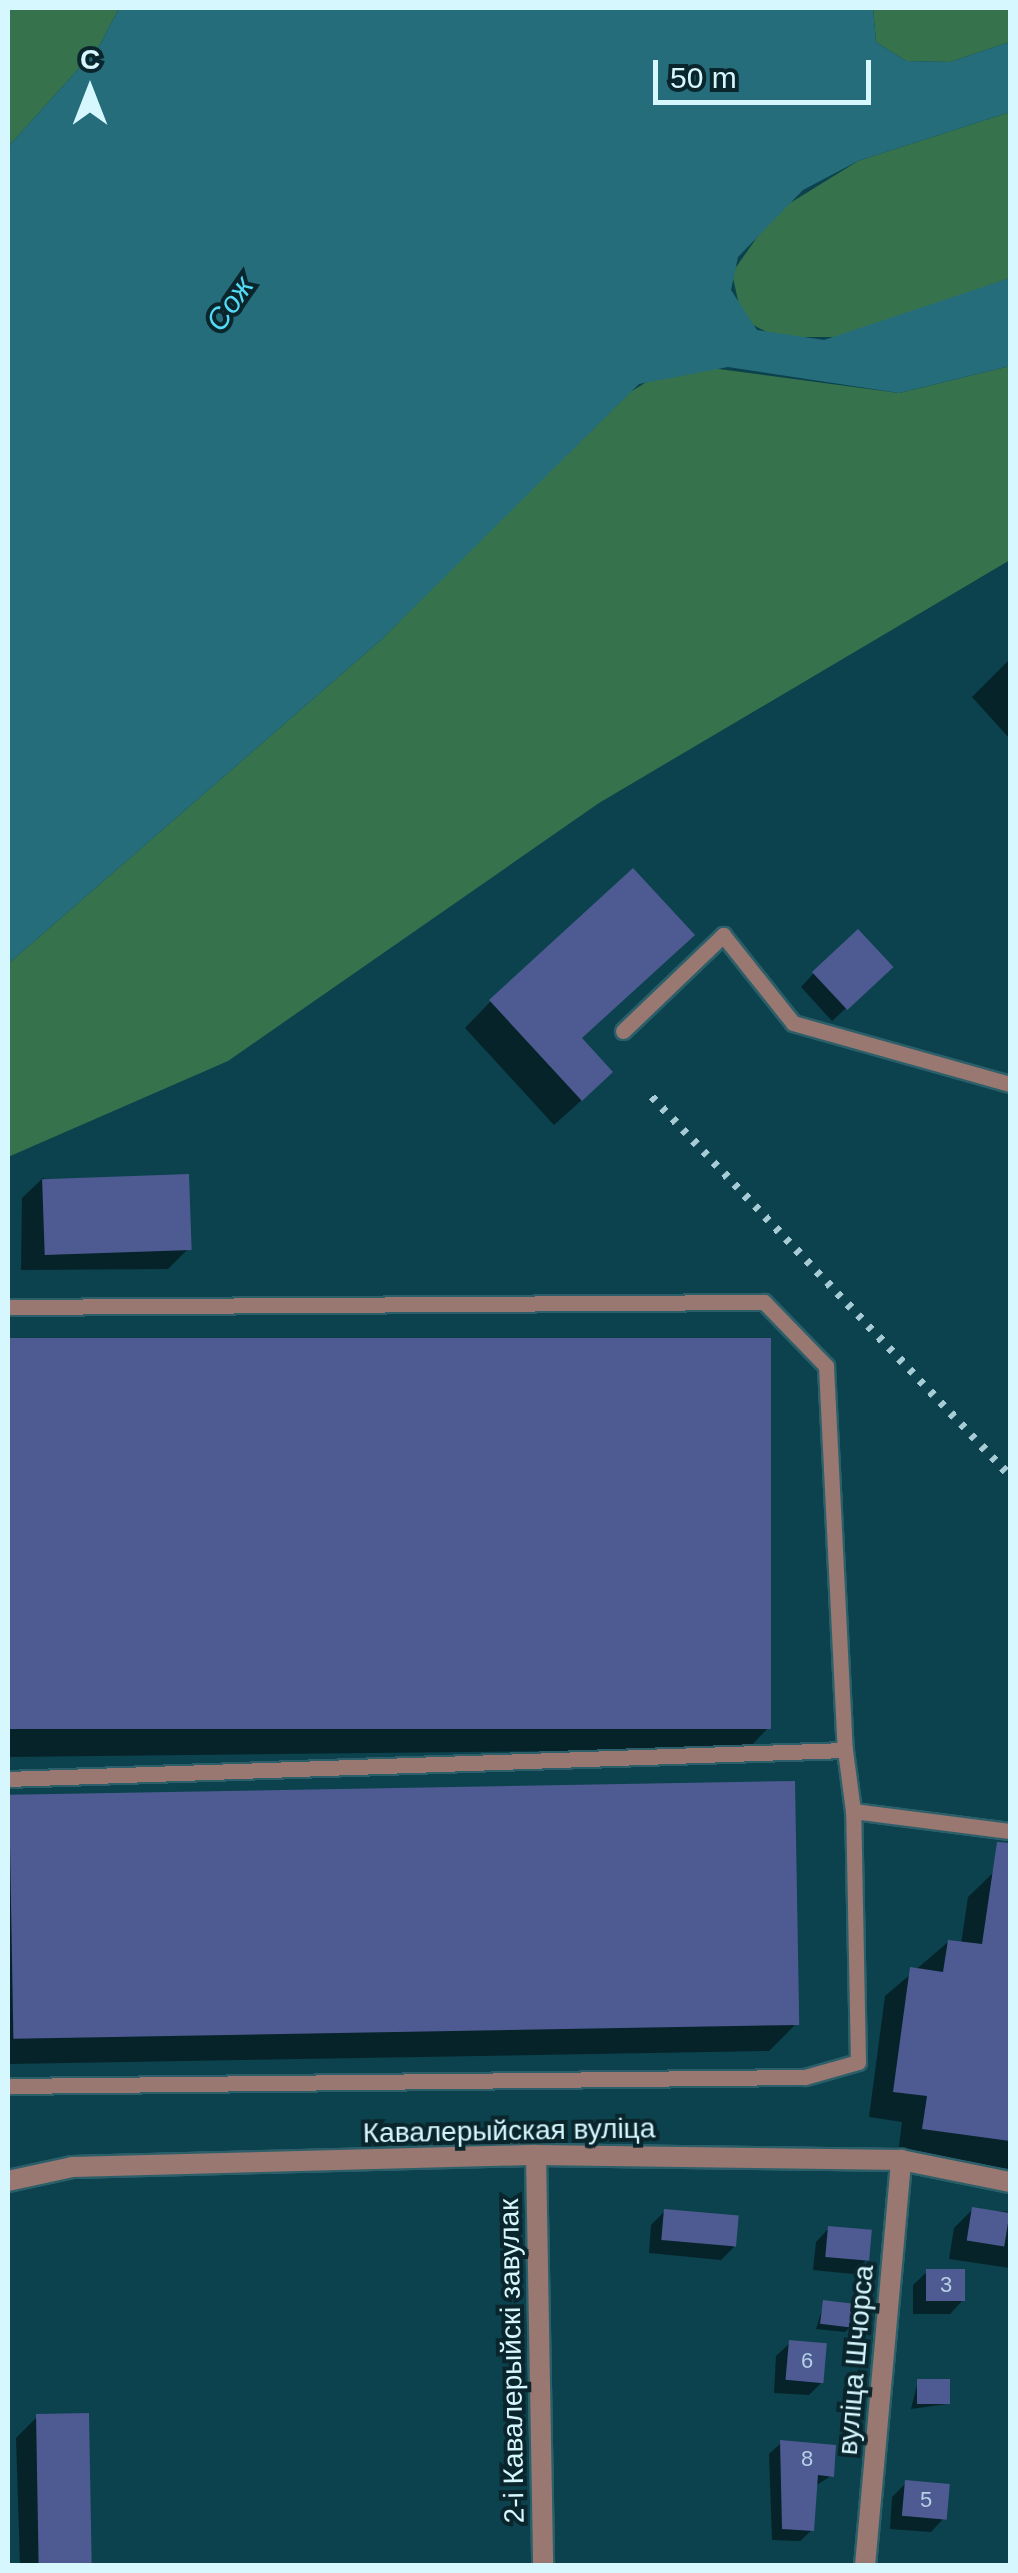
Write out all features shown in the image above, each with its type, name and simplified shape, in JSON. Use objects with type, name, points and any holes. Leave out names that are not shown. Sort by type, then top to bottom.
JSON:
[{"type":"street","name":"Кавалерыйская вуліца","points":[[8,2181],[72,2167],[536,2155],[901,2160],[1010,2182]]},
{"type":"street","name":"2-і Кавалерыйскі завулак","points":[[536,2155],[542,2566]]},
{"type":"street","name":"вуліца Шчорса","points":[[866,2566],[901,2160]]},
{"type":"lane","points":[[622,1031],[723,934],[793,1023],[1010,1084]]},
{"type":"lane","points":[[8,1307],[764,1302],[826,1366],[846,1750],[854,1810],[858,2062],[805,2077],[8,2086]]},
{"type":"lane","points":[[8,1779],[846,1750]]},
{"type":"lane","points":[[854,1810],[1010,1831]]},
{"type":"green space","points":[[8,8],[119,8],[100,45],[8,147]]},
{"type":"green space","points":[[873,8],[1010,8],[1010,42],[950,62],[906,61],[876,42]]},
{"type":"green space","points":[[1010,112],[1010,278],[846,337],[776,337],[742,319],[732,273],[774,213],[858,161]]},
{"type":"green space","points":[[1010,366],[1010,560],[599,803],[228,1061],[8,1157],[8,964],[382,639],[619,399],[658,375],[704,367],[899,393]]},
{"type":"water","name":"Сож","points":[[119,8],[873,8],[876,42],[906,61],[950,62],[1010,42],[1010,112],[858,161],[803,190],[738,257],[731,290],[757,330],[824,340],[1010,278],[1010,366],[899,393],[728,367],[639,384],[382,639],[8,964],[8,147],[100,45]]},
{"type":"building","points":[[633,868],[695,935],[582,1038],[613,1072],[582,1101],[489,1000]]},
{"type":"building","points":[[858,929],[893,967],[847,1010],[812,972]]},
{"type":"building","points":[[189,1174],[192,1250],[45,1255],[42,1179]]},
{"type":"building","points":[[8,1338],[771,1338],[771,1729],[8,1729]]},
{"type":"building","points":[[795,1781],[799,2025],[13,2039],[9,1795]]},
{"type":"building","points":[[997,1842],[1010,1843],[1010,2141],[922,2129],[927,2096],[893,2092],[910,1967],[943,1972],[948,1940],[982,1944]]},
{"type":"building","points":[[972,2207],[1010,2213],[1004,2247],[967,2241]]},
{"type":"building","points":[[664,2209],[739,2216],[736,2246],[661,2240]]},
{"type":"building","points":[[828,2226],[872,2230],[869,2261],[825,2257]]},
{"type":"building","points":[[926,2269],[965,2269],[965,2301],[926,2301]]},
{"type":"building","points":[[823,2300],[856,2304],[853,2328],[820,2324]]},
{"type":"building","points":[[789,2340],[827,2343],[823,2383],[786,2380]]},
{"type":"building","points":[[917,2379],[950,2379],[950,2404],[917,2404]]},
{"type":"building","points":[[89,2413],[92,2566],[39,2566],[36,2414]]},
{"type":"building","points":[[780,2440],[836,2445],[834,2477],[818,2475],[814,2531],[782,2529]]},
{"type":"building","points":[[905,2480],[950,2484],[947,2520],[902,2516]]},
{"type":"railway","points":[[652,1097],[1010,1476]]}]
